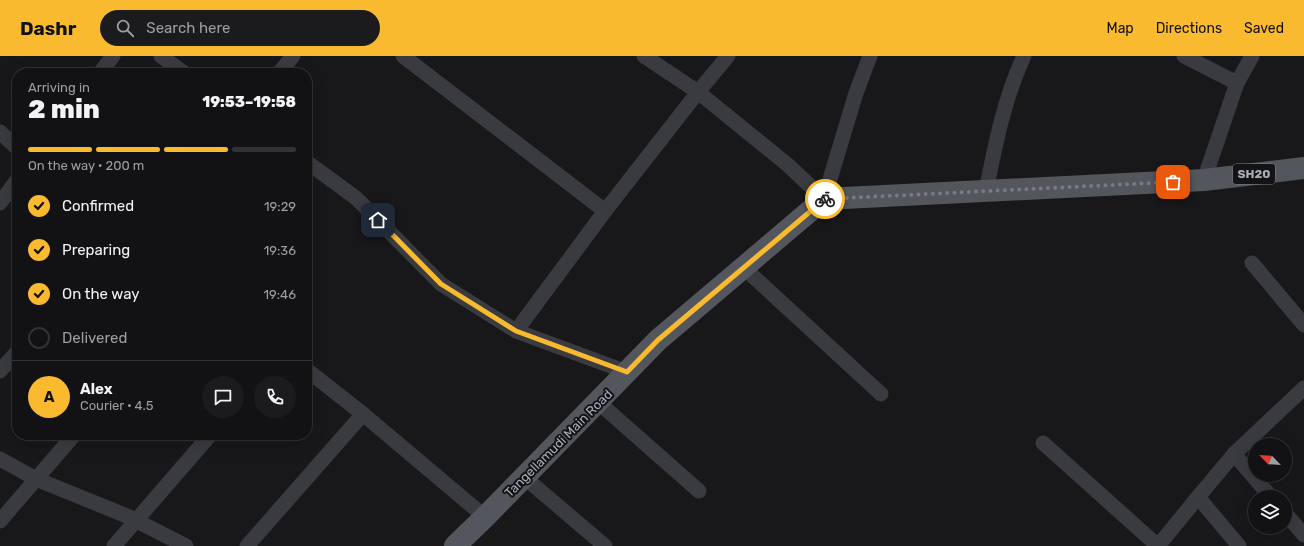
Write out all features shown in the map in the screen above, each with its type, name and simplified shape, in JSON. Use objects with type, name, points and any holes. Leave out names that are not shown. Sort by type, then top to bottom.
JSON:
[{"type":"main road","name":"SH20","points":[[824,200],[1204,180],[1304,168]]},
{"type":"main road","name":"Tangellamudi Main Road","points":[[455,546],[658,340],[824,200]]},
{"type":"street","points":[[104,68],[113,56]]},
{"type":"street","points":[[161,56],[177,68]]},
{"type":"street","points":[[283,68],[293,56]]},
{"type":"street","points":[[403,56],[605,211]]},
{"type":"street","points":[[644,56],[698,92],[788,165],[824,200],[856,93],[870,56]]},
{"type":"street","points":[[516,331],[605,211],[728,56]]},
{"type":"street","points":[[986,191],[998,133],[1015,76],[1024,56]]},
{"type":"street","points":[[1184,56],[1237,83]]},
{"type":"street","points":[[1204,180],[1237,83],[1252,56]]},
{"type":"street","points":[[0,132],[12,143]]},
{"type":"street","points":[[312,166],[356,198],[441,284],[516,331],[627,372]]},
{"type":"street","points":[[0,203],[12,187]]},
{"type":"street","points":[[1252,263],[1304,325]]},
{"type":"street","points":[[744,268],[881,394]]},
{"type":"street","points":[[0,371],[12,358]]},
{"type":"street","points":[[312,374],[363,414],[485,517]]},
{"type":"street","points":[[1043,443],[1158,546],[1234,454],[1304,388]]},
{"type":"street","points":[[598,402],[699,491]]},
{"type":"street","points":[[248,546],[363,414]]},
{"type":"street","points":[[0,521],[70,440]]},
{"type":"street","points":[[114,546],[206,440]]},
{"type":"street","points":[[1234,454],[1265,490]]},
{"type":"street","points":[[0,459],[36,479],[136,521],[186,546]]},
{"type":"street","points":[[524,477],[605,546]]},
{"type":"street","points":[[1198,497],[1239,546]]},
{"type":"street","points":[[1292,521],[1304,535]]},
{"type":"way so far","points":[[825,199],[1173,182]]},
{"type":"route","points":[[378,220],[441,284],[516,331],[627,372],[658,340],[825,199]]}]
